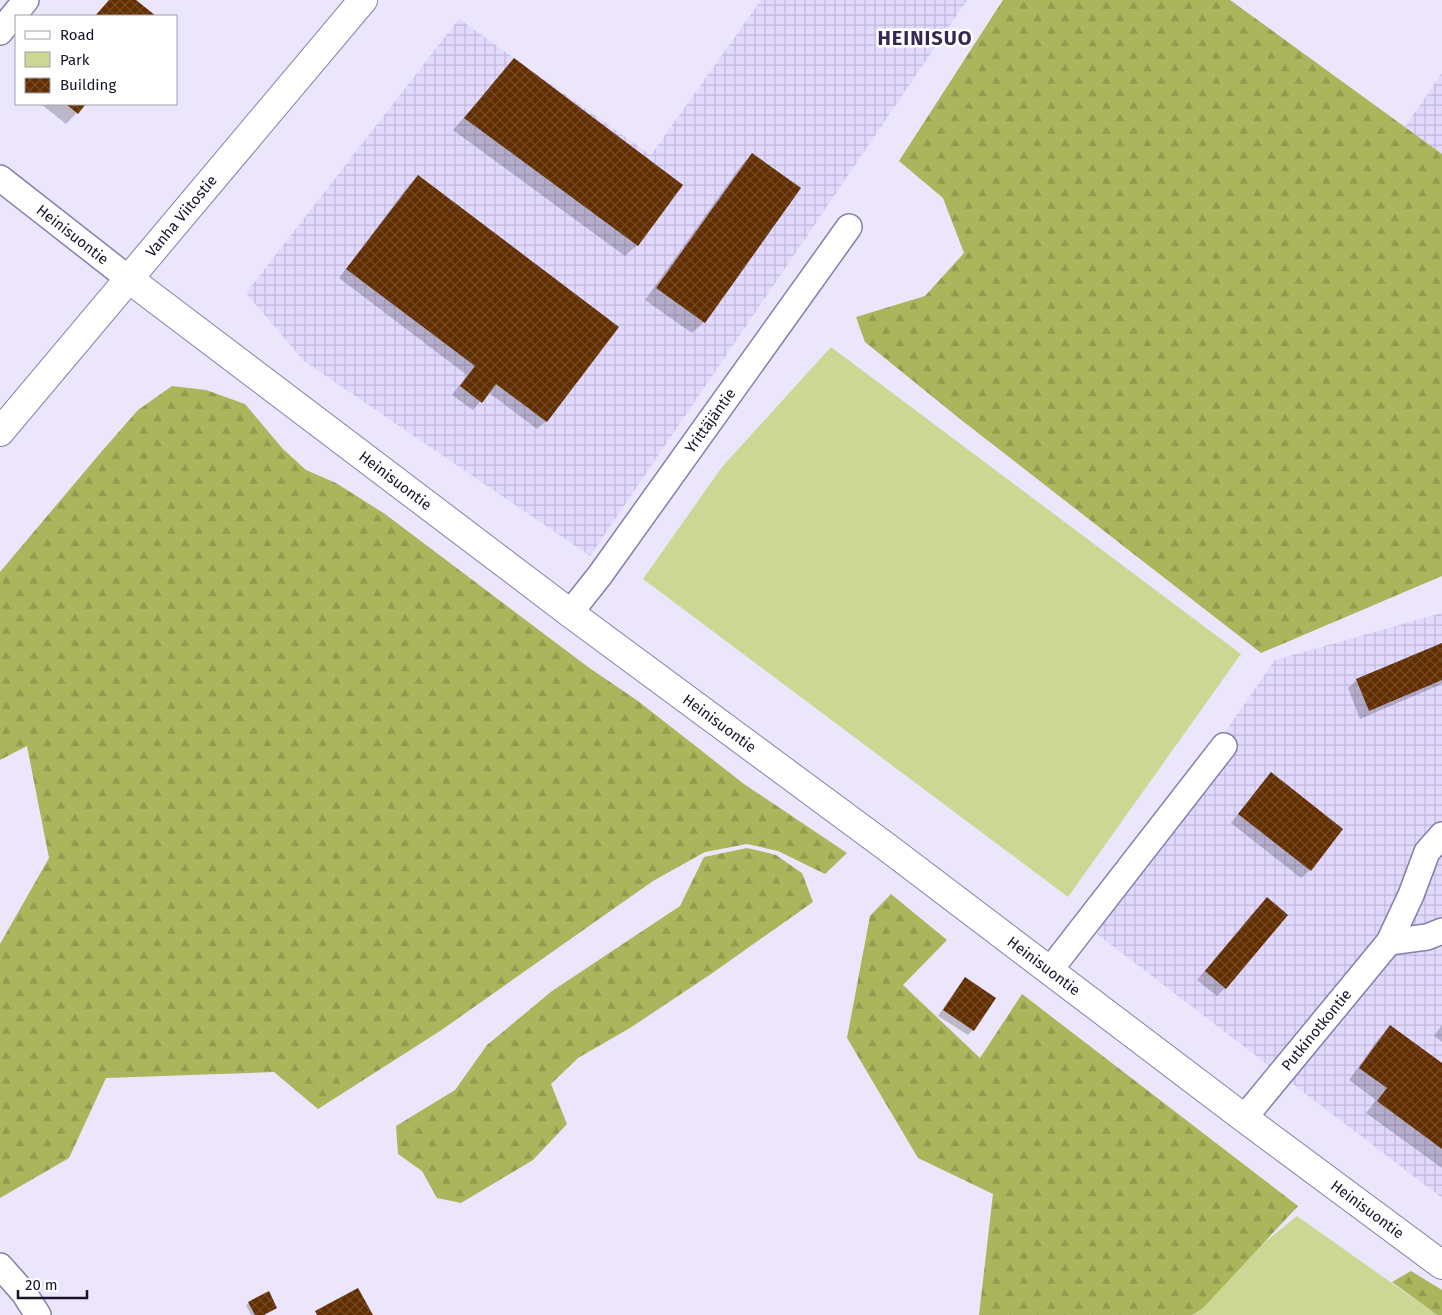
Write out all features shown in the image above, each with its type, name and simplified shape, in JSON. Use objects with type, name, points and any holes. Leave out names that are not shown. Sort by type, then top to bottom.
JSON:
[{"type":"street","points":[[0,32],[26,0]]},
{"type":"street","name":"Vanha Viitostie","points":[[0,432],[363,0]]},
{"type":"street","name":"Heinisuontie","points":[[0,178],[129,279],[570,613],[1050,970],[1244,1118],[1442,1265]]},
{"type":"street","name":"Yrittäjäntie","points":[[570,613],[606,566],[849,227]]},
{"type":"street","points":[[1050,970],[1224,746]]},
{"type":"street","name":"Putkinotkontie","points":[[1244,1118],[1389,942],[1411,895],[1427,852],[1442,834]]},
{"type":"street","points":[[1389,942],[1427,937],[1442,931]]},
{"type":"street","points":[[0,1266],[24,1293],[38,1315]]},
{"type":"shaded area","points":[[761,0],[967,0],[590,556],[304,361],[246,293],[459,19],[651,155]]},
{"type":"shaded area","points":[[1442,73],[1442,154],[1405,127]]},
{"type":"shaded area","points":[[1442,613],[1442,1198],[1089,928],[1275,660]]},
{"type":"green space","points":[[1003,0],[1230,0],[1442,154],[1442,576],[1261,653],[960,419],[865,342],[856,317],[925,296],[964,253],[943,198],[899,161]]},
{"type":"green space","points":[[831,347],[1241,654],[1068,897],[643,579],[722,467]]},
{"type":"green space","points":[[172,386],[206,390],[245,404],[283,449],[306,470],[336,483],[385,514],[588,667],[638,701],[744,784],[847,853],[825,874],[778,851],[747,844],[705,852],[653,881],[440,1031],[318,1109],[274,1072],[106,1078],[69,1158],[0,1198],[0,944],[49,858],[27,746],[0,760],[0,572],[138,410]]},
{"type":"green space","points":[[747,848],[776,855],[802,873],[813,902],[630,1028],[578,1058],[551,1084],[567,1124],[533,1160],[461,1203],[437,1198],[422,1171],[398,1154],[396,1126],[455,1090],[487,1045],[552,991],[680,906],[704,857]]},
{"type":"green space","points":[[891,894],[947,940],[903,985],[980,1058],[1022,994],[1298,1206],[1203,1308],[1192,1315],[979,1315],[993,1194],[918,1158],[847,1038],[870,916]]},
{"type":"green space","points":[[1297,1216],[1437,1315],[1176,1315]]},
{"type":"green space","points":[[1411,1271],[1442,1290],[1442,1315],[1437,1315],[1392,1282]]},
{"type":"building","points":[[109,0],[136,0],[155,15],[96,15]]},
{"type":"building","points":[[514,58],[683,185],[638,246],[464,118]]},
{"type":"building","points":[[67,105],[85,105],[78,114]]},
{"type":"building","points":[[752,153],[801,188],[705,323],[656,288]]},
{"type":"building","points":[[418,175],[619,327],[547,422],[496,384],[482,403],[460,386],[475,366],[346,269]]},
{"type":"building","points":[[1442,643],[1442,680],[1369,711],[1356,679]]},
{"type":"building","points":[[1271,772],[1343,829],[1311,871],[1238,814]]},
{"type":"building","points":[[1267,897],[1288,915],[1226,989],[1205,971]]},
{"type":"building","points":[[965,977],[996,998],[974,1031],[943,1010]]},
{"type":"building","points":[[1390,1025],[1442,1063],[1442,1149],[1377,1101],[1387,1088],[1359,1068]]},
{"type":"building","points":[[358,1288],[373,1315],[317,1315],[315,1311]]},
{"type":"building","points":[[269,1291],[277,1308],[264,1315],[255,1315],[248,1302]]},
{"type":"district","name":"HEINISUO","points":[[925,38]]}]
